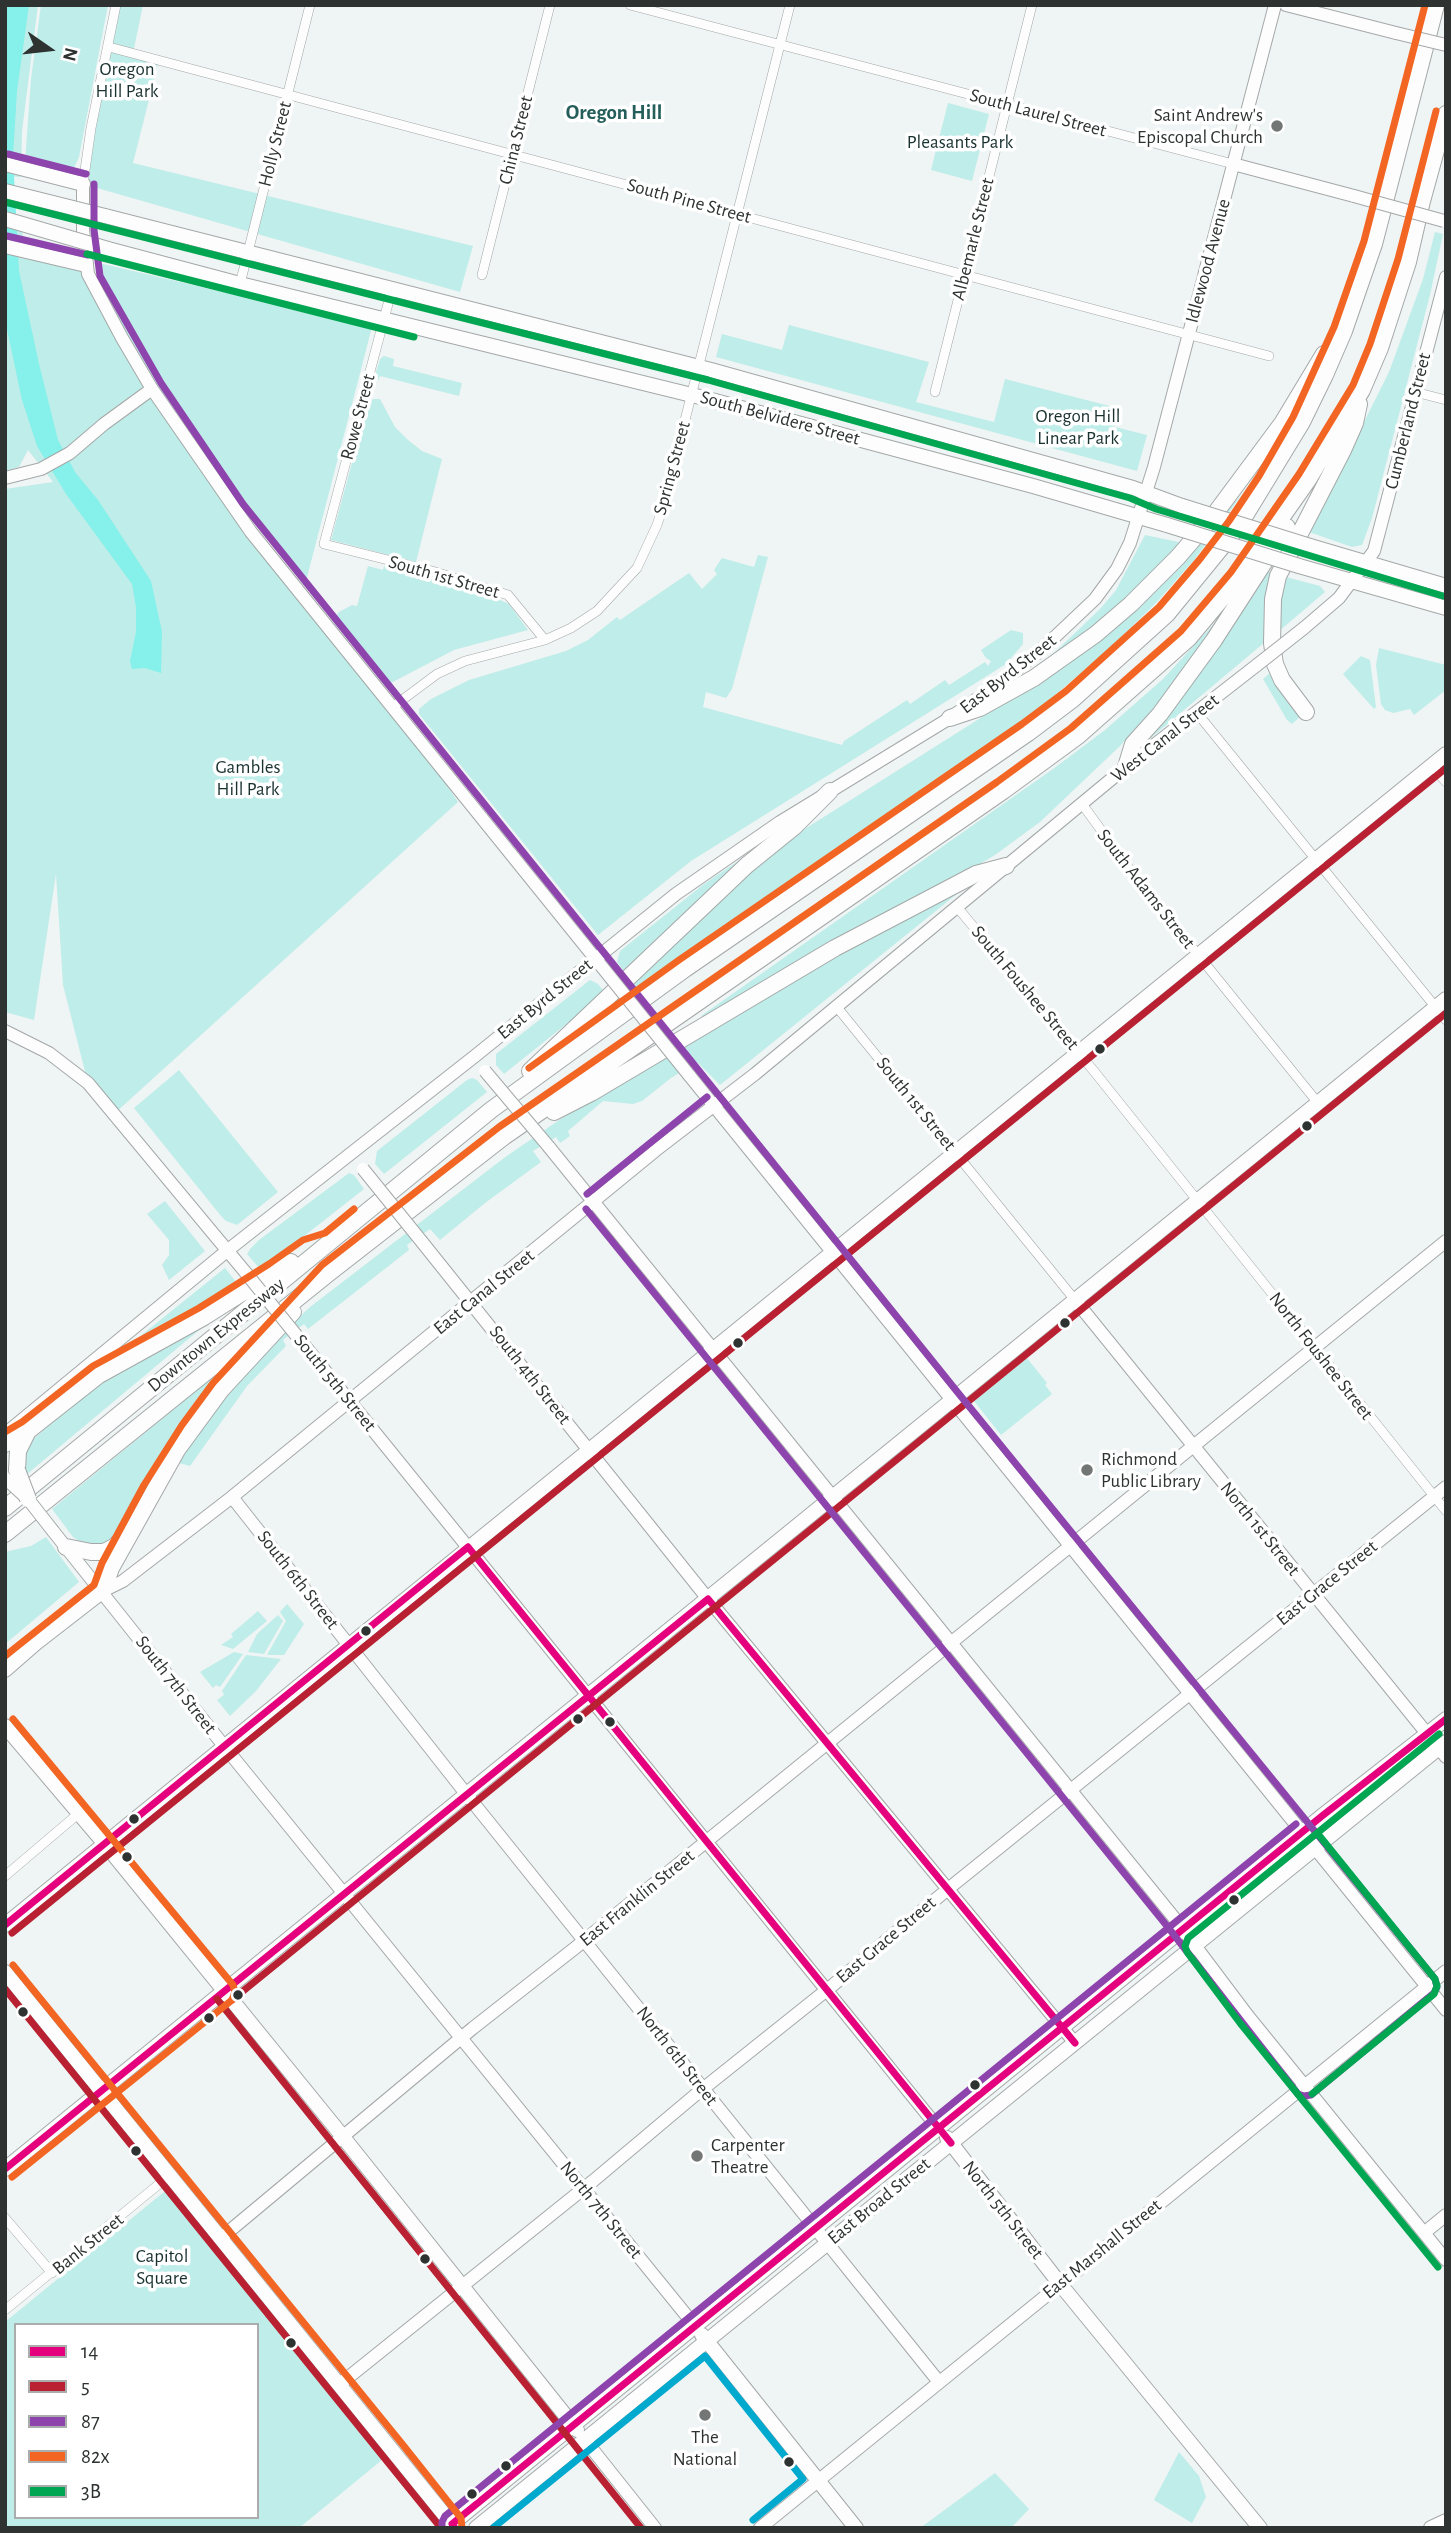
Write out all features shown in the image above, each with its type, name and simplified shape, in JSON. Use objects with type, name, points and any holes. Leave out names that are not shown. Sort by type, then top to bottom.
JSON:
[{"type":"highway","name":"Downtown Expressway","points":[[5,1508],[491,1110],[705,955],[1028,733],[1073,699],[1167,614],[1238,527],[1302,422],[1344,331],[1374,244],[1436,5]]},
{"type":"highway","name":"Downtown Expressway","points":[[5,1534],[329,1273],[505,1136],[1003,791],[1078,736],[1189,638],[1239,578],[1308,480],[1362,390],[1380,348],[1408,262],[1446,114]]},
{"type":"highway","points":[[950,718],[980,708],[1006,695],[1066,657],[1114,619],[1178,557],[1247,472],[1302,393],[1331,342],[1374,244]]},
{"type":"highway","points":[[1306,712],[1282,680],[1275,664],[1273,599],[1278,576],[1355,423],[1362,390]]},
{"type":"highway","points":[[1126,767],[1133,744],[1160,714],[1214,640],[1296,514],[1308,480]]},
{"type":"highway","points":[[491,1110],[747,865],[794,827],[830,791]]},
{"type":"highway","points":[[505,1136],[591,1094],[835,948],[911,907],[976,874],[1006,866]]},
{"type":"highway","points":[[5,1444],[28,1431],[108,1370],[216,1310],[308,1249],[330,1242]]},
{"type":"highway","points":[[103,1591],[106,1578],[177,1450],[213,1400],[329,1273]]},
{"type":"highway","points":[[28,1431],[9,1475],[28,1499]]},
{"type":"highway","points":[[66,1548],[91,1552],[110,1549],[118,1544],[137,1521]]},
{"type":"main road","points":[[5,164],[83,184]]},
{"type":"main road","name":"South Belvidere Street","points":[[5,191],[698,367],[1145,493],[1310,547],[1446,586]]},
{"type":"main road","name":"South Belvidere Street","points":[[5,219],[240,284],[691,395],[1138,516],[1351,582],[1446,608]]},
{"type":"main road","points":[[5,246],[86,265]]},
{"type":"main road","points":[[5,1925],[1446,754]]},
{"type":"main road","points":[[5,2169],[1441,1003]]},
{"type":"main road","name":"East Canal Street","points":[[5,1670],[103,1591]]},
{"type":"main road","name":"East Broad Street","points":[[452,2526],[815,2228],[1446,1719]]},
{"type":"main road","points":[[5,1726],[105,1844],[585,2440]]},
{"type":"main road","name":"East Broad Street","points":[[476,2528],[1316,1848],[1443,1749]]},
{"type":"main road","points":[[5,1972],[452,2526]]},
{"type":"main road","name":"North 5th Street","points":[[939,2129],[1060,2284],[1260,2528]]},
{"type":"main road","name":"North 7th Street","points":[[695,2326],[856,2528]]},
{"type":"main road","points":[[1431,2528],[1446,2521]]},
{"type":"street","points":[[116,5],[92,121],[83,184],[86,265],[96,290],[152,389],[244,522],[951,1401],[1446,2010]]},
{"type":"street","name":"Holly Street","points":[[240,284],[310,5]]},
{"type":"street","name":"China Street","points":[[482,275],[550,5]]},
{"type":"street","name":"South Laurel Street","points":[[630,5],[1445,221]]},
{"type":"street","name":"Spring Street","points":[[394,706],[437,674],[464,661],[545,640],[571,628],[597,611],[637,568],[663,507],[790,5]]},
{"type":"street","name":"Albemarle Street","points":[[935,392],[1032,5]]},
{"type":"street","name":"Idlewood Avenue","points":[[1138,516],[1189,334],[1275,5]]},
{"type":"street","points":[[1286,5],[1446,45]]},
{"type":"street","name":"South Pine Street","points":[[109,47],[1269,356]]},
{"type":"street","name":"Cumberland Street","points":[[1366,562],[1377,541],[1446,277]]},
{"type":"street","name":"Rowe Street","points":[[324,544],[392,289]]},
{"type":"street","points":[[5,478],[41,469],[70,453],[152,389]]},
{"type":"street","points":[[1415,392],[1446,400]]},
{"type":"street","name":"East Byrd Street","points":[[5,1434],[228,1250],[700,876],[830,791],[950,718],[1040,651],[1095,599],[1125,554],[1138,516]]},
{"type":"street","name":"South 1st Street","points":[[324,544],[432,571],[508,595],[545,640]]},
{"type":"street","name":"West Canal Street","points":[[957,907],[1126,767],[1304,628],[1339,598],[1366,562]]},
{"type":"street","points":[[1197,713],[1316,860],[1441,1003],[1446,1020]]},
{"type":"street","points":[[1432,766],[1446,782]]},
{"type":"street","name":"South Adams Street","points":[[1082,804],[1139,882],[1318,1103]]},
{"type":"street","name":"East Canal Street","points":[[103,1591],[123,1581],[232,1497],[957,907]]},
{"type":"street","name":"South Foushee Street","points":[[957,907],[1079,1053],[1197,1201]]},
{"type":"street","name":"South 1st Street","points":[[836,1006],[1075,1300]]},
{"type":"street","name":"South 5th Street","points":[[5,1031],[49,1053],[88,1083],[228,1250],[588,1696]]},
{"type":"street","points":[[475,1056],[1183,1930],[1304,2086],[1446,2260]]},
{"type":"street","name":"South 4th Street","points":[[350,1154],[472,1302],[708,1599],[1075,2043]]},
{"type":"street","name":"North Foushee Street","points":[[1197,1201],[1446,1511]]},
{"type":"street","name":"East Franklin Street","points":[[221,2238],[461,2038],[1315,1347],[1443,1249]]},
{"type":"street","name":"North 1st Street","points":[[1075,1300],[1427,1734],[1443,1749]]},
{"type":"street","name":"East Grace Street","points":[[340,2384],[1446,1487]]},
{"type":"street","name":"South 6th Street","points":[[232,1497],[467,1795]]},
{"type":"street","name":"South 7th Street","points":[[28,1499],[345,1894]]},
{"type":"street","name":"North 5th Street","points":[[588,1696],[939,2129]]},
{"type":"street","name":"North 6th Street","points":[[467,1795],[939,2382]]},
{"type":"street","points":[[5,1876],[78,1814]]},
{"type":"street","name":"North 7th Street","points":[[345,1894],[695,2326]]},
{"type":"street","name":"East Marshall Street","points":[[760,2528],[1446,1971]]},
{"type":"street","name":"Bank Street","points":[[5,2310],[170,2176]]},
{"type":"street","points":[[1424,2233],[1446,2215]]},
{"type":"street","points":[[5,2218],[52,2273]]},
{"type":"street","points":[[585,2440],[655,2528]]},
{"type":"green space","points":[[5,5],[38,5],[22,131],[21,177],[5,176]]},
{"type":"green space","points":[[41,5],[108,5],[79,157],[70,171],[25,162],[31,79]]},
{"type":"green space","name":"Oregon Hill Park","points":[[116,5],[143,5],[133,53],[159,60],[133,163],[473,246],[460,292],[83,184]]},
{"type":"green space","name":"Pleasants Park","points":[[948,103],[989,114],[972,181],[931,170]]},
{"type":"green space","name":"Gambles Hill Park","points":[[20,216],[25,250],[86,265],[90,280],[237,512],[394,706],[458,802],[115,1113],[88,1083],[63,985],[56,874],[34,1020],[5,1012],[5,489],[53,482],[28,450],[19,467],[5,471],[5,220]]},
{"type":"green space","points":[[1435,232],[1443,234],[1430,295],[1372,518],[1362,545],[1352,547],[1309,532],[1389,372],[1423,279]]},
{"type":"green space","points":[[95,262],[372,327],[305,585],[157,389],[111,313]]},
{"type":"green space","name":"Oregon Hill Linear Park","points":[[789,325],[929,362],[916,402],[994,422],[1005,379],[1121,409],[1115,427],[1147,435],[1137,471],[716,357],[722,334],[782,350]]},
{"type":"green space","points":[[384,356],[394,359],[393,366],[462,383],[459,396],[380,376],[378,381],[375,375],[380,359]]},
{"type":"green space","points":[[373,399],[380,399],[395,427],[408,440],[422,451],[442,459],[416,562],[331,540],[368,404]]},
{"type":"green space","points":[[1243,493],[1195,559],[1155,604],[1109,649],[1023,722],[585,1026],[781,844],[1047,676],[1192,549]]},
{"type":"green space","points":[[1145,535],[1183,543],[1103,621],[1011,686],[1053,654],[1100,609],[1116,590]]},
{"type":"green space","points":[[758,555],[768,557],[732,689],[726,698],[706,692],[703,707],[842,745],[844,741],[907,700],[910,704],[945,680],[949,685],[985,662],[988,666],[991,661],[981,650],[1011,630],[1023,633],[1023,644],[1006,664],[691,861],[598,935],[419,714],[419,709],[431,699],[469,680],[566,651],[588,640],[617,617],[620,620],[689,573],[702,589],[717,574],[714,570],[722,558],[754,567]]},
{"type":"green space","points":[[368,566],[383,570],[384,566],[480,591],[509,604],[528,630],[454,650],[389,684],[335,617],[352,605],[357,606]]},
{"type":"green space","points":[[1266,571],[1276,574],[1267,602],[1265,642],[1140,747]]},
{"type":"green space","points":[[1286,577],[1320,586],[1325,592],[1278,632],[1281,595]]},
{"type":"green space","points":[[1224,613],[1171,688],[1120,746],[1040,822],[968,871],[705,1018],[701,1016],[1105,730],[1163,679]]},
{"type":"green space","points":[[1379,648],[1446,665],[1446,690],[1414,715],[1410,709],[1393,713],[1385,710],[1381,704],[1376,665]]},
{"type":"green space","points":[[1361,656],[1370,660],[1376,707],[1374,709],[1343,674]]},
{"type":"green space","points":[[1271,672],[1301,716],[1292,724],[1263,679]]},
{"type":"green space","points":[[756,849],[625,973],[617,962],[620,951],[704,884]]},
{"type":"green space","points":[[968,885],[720,1085],[697,1062],[642,1101],[633,1104],[603,1101],[568,1131],[570,1136],[560,1143],[556,1137],[533,1151],[541,1162],[440,1240],[430,1229],[407,1245],[409,1250],[308,1329],[304,1324],[283,1340],[286,1346],[247,1386],[190,1466],[179,1463],[209,1415],[261,1353],[310,1307],[504,1158],[565,1116],[845,950]]},
{"type":"green space","points":[[590,980],[598,984],[605,993],[504,1074],[496,1065],[496,1054]]},
{"type":"green space","points":[[179,1070],[278,1192],[237,1225],[221,1216],[134,1108]]},
{"type":"green space","points":[[472,1078],[487,1092],[384,1174],[375,1164],[377,1151]]},
{"type":"green space","points":[[349,1173],[354,1175],[364,1189],[261,1270],[247,1254],[251,1248]]},
{"type":"green space","points":[[165,1201],[205,1251],[169,1280],[162,1265],[169,1255],[169,1240],[147,1214]]},
{"type":"green space","points":[[225,1268],[240,1287],[98,1370]]},
{"type":"green space","points":[[217,1315],[26,1475],[22,1459],[31,1441],[99,1382]]},
{"type":"green space","points":[[262,1337],[126,1528],[105,1545],[82,1543],[73,1537],[52,1509]]},
{"type":"green space","points":[[1027,1358],[1047,1383],[1045,1385],[1052,1394],[1001,1435],[974,1401]]},
{"type":"green space","points":[[46,1537],[79,1582],[5,1644],[5,1552],[31,1546]]},
{"type":"green space","points":[[287,1604],[304,1624],[284,1655],[267,1655],[286,1621],[280,1612]]},
{"type":"green space","points":[[258,1611],[267,1621],[233,1649],[221,1645],[233,1637],[231,1634]]},
{"type":"green space","points":[[278,1615],[283,1621],[264,1654],[248,1652],[257,1634]]},
{"type":"green space","points":[[234,1652],[243,1654],[220,1687],[216,1685],[213,1688],[200,1672]]},
{"type":"green space","points":[[246,1655],[281,1659],[256,1691],[230,1716],[217,1700],[224,1695],[222,1691]]},
{"type":"green space","name":"Capitol Square","points":[[170,2187],[388,2455],[299,2528],[5,2528],[5,2322]]},
{"type":"green space","points":[[1179,2452],[1199,2476],[1206,2497],[1192,2523],[1154,2500]]},
{"type":"green space","points":[[995,2473],[1029,2509],[1011,2528],[920,2528]]},
{"type":"water","points":[[7,5],[29,5],[17,91],[13,156],[19,271],[39,364],[58,440],[75,472],[98,500],[151,581],[162,632],[161,673],[145,668],[132,669],[130,661],[136,632],[136,607],[132,584],[66,494],[37,446],[22,400],[5,320]]},
{"type":"transit line","name":"82x","points":[[529,1068],[679,960],[1066,691],[1159,607],[1200,559],[1259,476],[1293,417],[1334,327],[1364,241],[1425,5]]},
{"type":"transit line","name":"82x","points":[[5,1656],[94,1585],[102,1563],[144,1485],[182,1425],[213,1383],[322,1265],[499,1127],[1071,728],[1181,631],[1231,572],[1299,474],[1353,385],[1370,344],[1398,259],[1436,111]]},
{"type":"transit line","name":"87","points":[[8,154],[86,174]]},
{"type":"transit line","name":"87","points":[[94,184],[94,230],[100,276],[161,383],[243,504],[959,1394],[1435,1979],[1437,1987],[1434,1993],[1311,2095],[1298,2094],[1167,1926],[586,1209]]},
{"type":"transit line","name":"3B","points":[[5,202],[708,380],[1130,498],[1156,509],[1443,596]]},
{"type":"transit line","name":"87","points":[[7,236],[88,255]]},
{"type":"transit line","name":"3B","points":[[87,254],[414,337]]},
{"type":"transit line","name":"5","points":[[12,1933],[1446,768]]},
{"type":"transit line","name":"5","points":[[232,2000],[1446,1013]]},
{"type":"transit line","name":"87","points":[[587,1194],[707,1097]]},
{"type":"transit line","name":"82x","points":[[5,1432],[22,1422],[93,1366],[199,1308],[303,1240],[325,1233],[354,1209]]},
{"type":"transit line","name":"14","points":[[468,1547],[951,2143]]},
{"type":"transit line","name":"14","points":[[5,1925],[468,1547]]},
{"type":"transit line","name":"14","points":[[708,1599],[1075,2043]]},
{"type":"transit line","name":"14","points":[[5,2169],[708,1599]]},
{"type":"transit line","name":"82x","points":[[12,2177],[232,2000],[235,1992],[233,1985],[13,1719]]},
{"type":"transit line","name":"14","points":[[455,2528],[452,2524],[1322,1816],[1446,1719]]},
{"type":"transit line","name":"3B","points":[[1438,2267],[1240,2023],[1185,1946],[1188,1938],[1439,1734]]},
{"type":"transit line","name":"87","points":[[442,2528],[445,2516],[1296,1824]]},
{"type":"transit line","name":"3B","points":[[1312,2094],[1434,1994],[1437,1986],[1435,1979],[1318,1834]]},
{"type":"transit line","name":"82x","points":[[13,1965],[403,2445],[461,2518],[462,2528]]},
{"type":"transit line","name":"5","points":[[5,1989],[441,2528]]},
{"type":"transit line","name":"5","points":[[217,1999],[641,2528]]},
{"type":"transit line","points":[[493,2528],[705,2356],[803,2479],[753,2520]]},
{"type":"place","name":"Saint Andrew's Episcopal Church","points":[[1277,126]]},
{"type":"place","name":"Richmond Public Library","points":[[1087,1470]]},
{"type":"place","name":"Carpenter Theatre","points":[[697,2156]]},
{"type":"place","name":"The National","points":[[705,2415]]},
{"type":"district","name":"Oregon Hill","points":[[614,113]]}]
